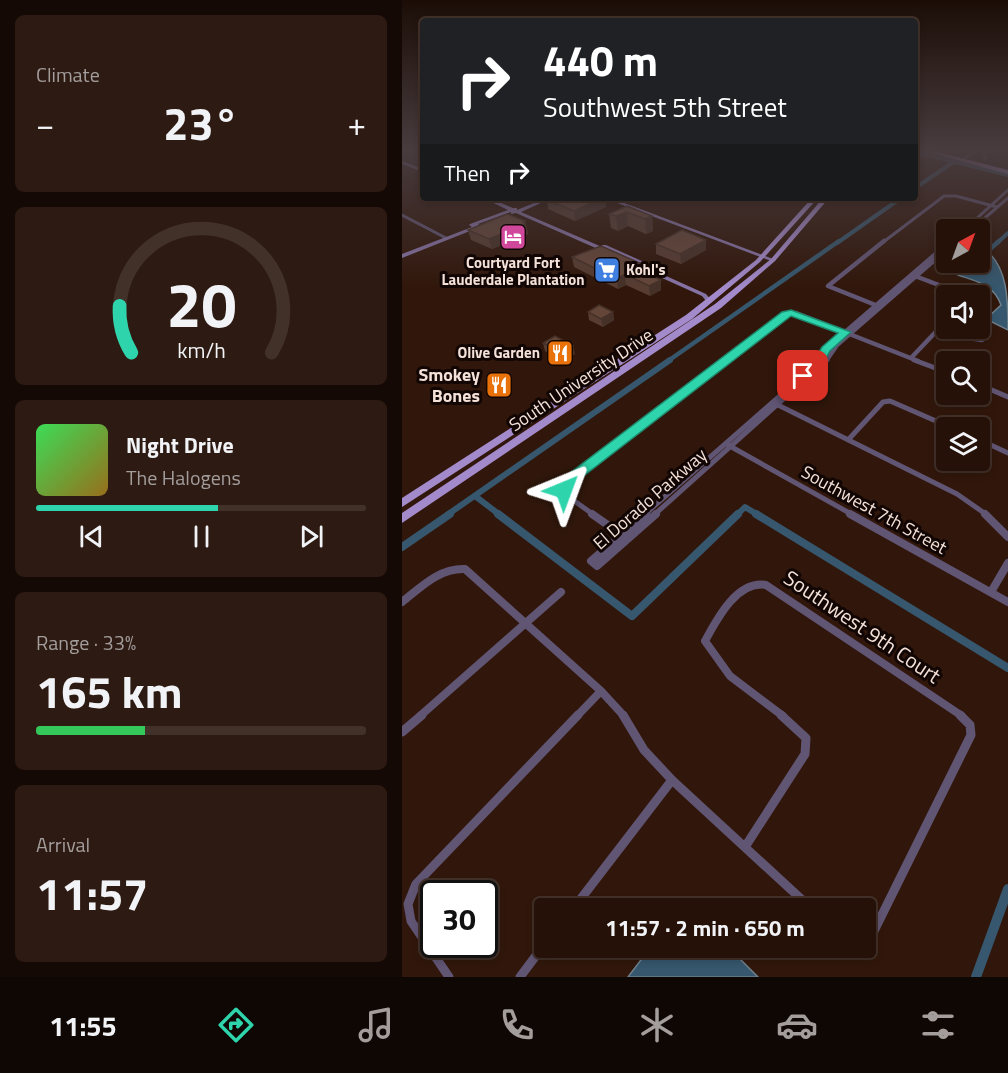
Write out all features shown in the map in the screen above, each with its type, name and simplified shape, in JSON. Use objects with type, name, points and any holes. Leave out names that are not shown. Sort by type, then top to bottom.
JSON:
[{"type":"main road","name":"South University Drive","points":[[402,503],[715,301],[763,256],[812,201]]},
{"type":"main road","points":[[796,234],[817,204],[815,201]]},
{"type":"main road","points":[[796,234],[824,201]]},
{"type":"main road","name":"South University Drive","points":[[402,519],[773,260],[796,234]]},
{"type":"street","points":[[879,306],[828,286],[828,283],[943,197]]},
{"type":"street","points":[[955,197],[994,207]]},
{"type":"street","points":[[982,219],[1003,197]]},
{"type":"street","points":[[978,219],[1008,198]]},
{"type":"street","points":[[493,201],[715,301]]},
{"type":"street","points":[[500,201],[516,210]]},
{"type":"street","points":[[516,210],[536,201]]},
{"type":"street","points":[[402,254],[542,201]]},
{"type":"street","points":[[614,201],[773,260]]},
{"type":"street","points":[[402,215],[445,237]]},
{"type":"street","name":"El Dorado Parkway","points":[[914,276],[936,255]]},
{"type":"street","name":"El Dorado Parkway","points":[[594,563],[824,364],[832,350],[849,333],[936,258]]},
{"type":"street","points":[[914,276],[938,285]]},
{"type":"street","points":[[624,536],[567,495],[564,490],[566,483],[785,315],[791,313],[849,333],[936,368]]},
{"type":"street","points":[[911,358],[936,332]]},
{"type":"street","points":[[975,339],[982,340]]},
{"type":"street","points":[[990,390],[1008,397]]},
{"type":"street","points":[[848,440],[883,402],[890,401],[936,421]]},
{"type":"street","points":[[776,404],[957,494],[993,519],[1008,537]]},
{"type":"street","name":"Southwest 7th Street","points":[[728,445],[1008,602]]},
{"type":"street","points":[[990,445],[1008,453]]},
{"type":"street","points":[[991,592],[1008,563]]},
{"type":"street","points":[[402,602],[442,572],[453,567],[465,569],[601,691],[623,715],[644,750],[672,780],[800,898]]},
{"type":"street","name":"Southwest 9th Court","points":[[745,847],[805,754],[806,738],[791,722],[730,676],[705,641],[711,628],[746,587],[756,583],[766,585],[795,604],[958,712],[970,724],[971,735],[876,927]]},
{"type":"street","points":[[402,732],[561,592]]},
{"type":"street","points":[[449,977],[411,921],[408,904],[416,884],[601,691]]},
{"type":"street","points":[[581,898],[672,780]]},
{"type":"street","points":[[520,977],[534,958]]},
{"type":"water","points":[[991,255],[1005,284],[1008,330],[990,321],[990,315],[1001,305],[990,289],[990,285],[958,275],[960,273],[990,273]]},
{"type":"water","points":[[642,958],[739,958],[758,977],[628,977]]},
{"type":"building","points":[[549,201],[596,201],[574,211]]},
{"type":"building","points":[[627,206],[652,216],[645,219],[627,212],[616,216],[609,214]]},
{"type":"building","points":[[507,214],[525,221],[523,222],[525,224],[489,239],[468,230]]},
{"type":"building","points":[[682,230],[706,240],[680,254],[656,244]]},
{"type":"building","points":[[601,246],[644,265],[636,269],[661,280],[649,286],[625,274],[617,279],[572,257]]},
{"type":"building","points":[[599,305],[613,312],[601,319],[588,312]]},
{"type":"building","points":[[555,336],[573,346],[561,353],[543,343]]},
{"type":"waterway","points":[[837,243],[897,201]]},
{"type":"waterway","points":[[997,243],[1008,233]]},
{"type":"waterway","points":[[668,361],[839,241]]},
{"type":"waterway","points":[[990,249],[999,241]]},
{"type":"waterway","points":[[447,515],[670,360]]},
{"type":"waterway","points":[[475,496],[500,515]]},
{"type":"waterway","points":[[738,514],[745,507],[758,515]]},
{"type":"waterway","points":[[402,547],[450,514]]},
{"type":"waterway","points":[[498,514],[632,616],[738,514]]},
{"type":"waterway","points":[[756,514],[1008,668]]},
{"type":"waterway","points":[[976,977],[1008,889]]},
{"type":"place","name":"Courtyard Fort Lauderdale Plantation","points":[[513,237]]},
{"type":"place","name":"Kohl's","points":[[607,270]]},
{"type":"place","name":"Olive Garden","points":[[560,353]]},
{"type":"place","name":"Smokey Bones","points":[[499,385]]},
{"type":"route","points":[[564,490],[566,483],[785,315],[791,313],[845,332],[826,349],[818,363],[803,376]]}]
